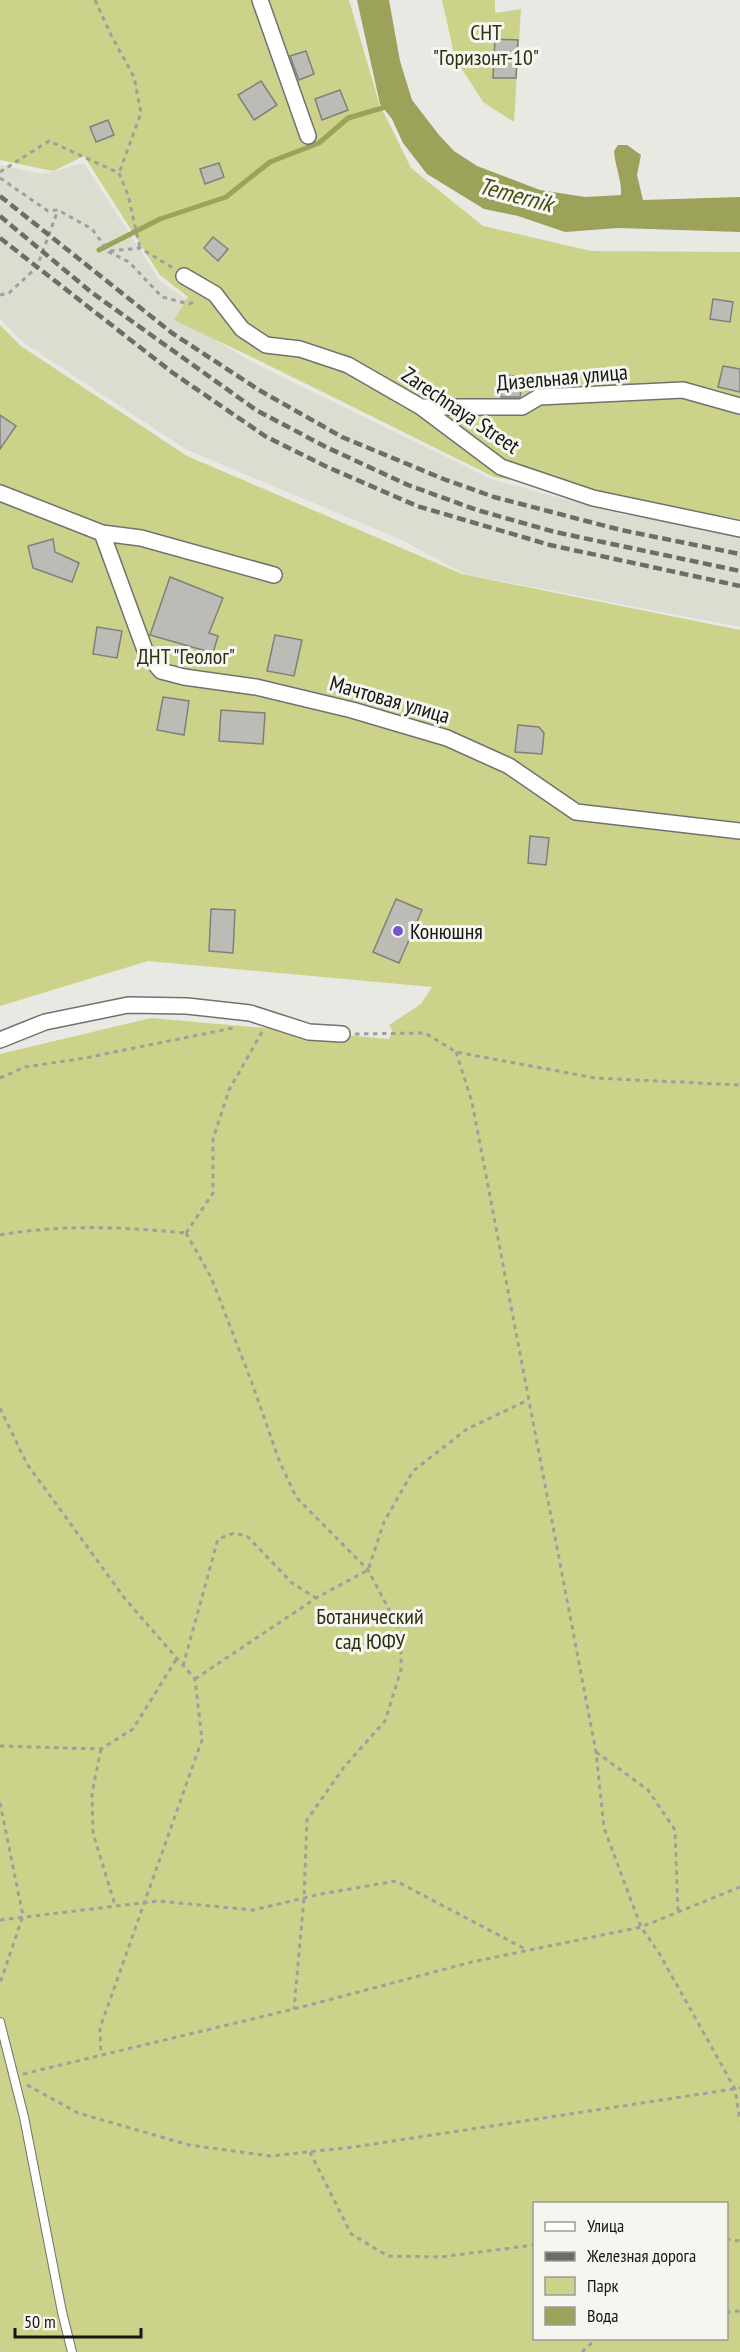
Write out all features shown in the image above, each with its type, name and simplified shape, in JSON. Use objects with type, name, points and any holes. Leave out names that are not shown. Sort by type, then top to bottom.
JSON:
[{"type":"street","points":[[260,0],[308,136]]},
{"type":"street","name":"Zarechnaya Street","points":[[184,276],[211,291],[242,329],[266,345],[300,349],[348,365],[421,407],[501,468],[593,498],[740,530]]},
{"type":"street","name":"Дизельная улица","points":[[421,407],[522,407],[539,397],[683,390],[740,406]]},
{"type":"street","points":[[0,493],[102,533],[141,538],[274,575]]},
{"type":"street","name":"Мачтовая улица","points":[[102,533],[146,653],[161,672],[266,690],[352,710],[447,738],[509,766],[576,812],[740,831]]},
{"type":"street","points":[[0,1040],[45,1022],[128,1005],[188,1006],[250,1013],[309,1032],[342,1034]]},
{"type":"lane","points":[[0,2022],[24,2116],[62,2312],[72,2352]]},
{"type":"path","points":[[95,0],[134,77],[141,113],[119,173],[128,195],[140,248]]},
{"type":"path","points":[[0,172],[49,141],[119,173]]},
{"type":"path","points":[[0,178],[48,211],[58,210],[92,229],[109,252],[129,262],[162,297],[189,304],[211,291]]},
{"type":"path","points":[[0,295],[9,293],[37,267],[58,210]]},
{"type":"path","points":[[109,252],[140,248],[184,276]]},
{"type":"path","points":[[186,1233],[213,1193],[213,1138],[229,1090],[269,1019]]},
{"type":"path","points":[[0,1078],[25,1067],[85,1058],[234,1027]]},
{"type":"path","points":[[342,1034],[425,1033],[456,1052],[595,1078],[740,1085]]},
{"type":"path","points":[[456,1052],[472,1102],[597,1752],[604,1828],[641,1927],[659,1953],[738,2089],[740,2121]]},
{"type":"path","points":[[0,1235],[35,1229],[113,1226],[186,1233]]},
{"type":"path","points":[[186,1233],[211,1277],[279,1460],[296,1497],[368,1570],[401,1632],[400,1670],[385,1721],[344,1767],[307,1820],[304,1898],[294,2009]]},
{"type":"path","points":[[195,1679],[316,1598],[368,1570],[384,1522],[413,1471],[466,1429],[528,1400]]},
{"type":"path","points":[[0,1408],[27,1464],[126,1600],[195,1679],[202,1740],[100,2028],[101,2055]]},
{"type":"path","points":[[183,1666],[218,1539],[234,1533],[247,1536],[291,1583],[316,1598]]},
{"type":"path","points":[[0,1746],[101,1749],[133,1729],[177,1658]]},
{"type":"path","points":[[101,1749],[92,1793],[93,1833],[115,1906]]},
{"type":"path","points":[[597,1752],[648,1790],[675,1830],[678,1912]]},
{"type":"path","points":[[0,1803],[23,1916],[0,1983]]},
{"type":"path","points":[[0,1920],[158,1901],[254,1910],[396,1881],[528,1951]]},
{"type":"path","points":[[13,2077],[294,2009],[472,1962],[641,1927],[740,1887]]},
{"type":"path","points":[[13,2077],[78,2113],[189,2145],[270,2156],[354,2147],[738,2089]]},
{"type":"path","points":[[310,2152],[351,2234],[388,2256],[440,2258],[533,2245]]},
{"type":"path","points":[[582,2352],[595,2340]]},
{"type":"shaded area","points":[[84,163],[160,281],[187,300],[179,318],[250,361],[491,479],[623,515],[724,520],[740,523],[740,627],[465,574],[402,540],[187,450],[21,341],[0,319],[0,165],[43,174]]},
{"type":"green space","points":[[0,0],[349,0],[379,103],[411,168],[483,226],[591,251],[740,252],[740,519],[494,477],[174,320],[188,297],[160,275],[84,156],[53,171],[0,160]]},
{"type":"green space","name":"СНТ \"Горизонт-10\"","points":[[442,0],[495,0],[495,13],[521,9],[514,122],[483,102],[455,58]]},
{"type":"green space","name":"Ботанический сад ЮФУ","points":[[0,325],[21,346],[187,456],[462,574],[740,630],[740,2352],[0,2352],[0,1054],[151,1018],[389,1039],[392,1030],[389,1025],[421,1004],[432,987],[148,961],[0,1006]]},
{"type":"water","name":"Temernik","points":[[357,0],[389,0],[400,61],[412,100],[454,151],[477,166],[540,190],[585,197],[621,195],[614,151],[618,145],[627,145],[641,155],[637,175],[643,200],[740,197],[740,232],[618,228],[565,232],[518,216],[484,209],[427,174],[403,143],[392,119],[380,104]]},
{"type":"building","points":[[495,39],[518,40],[516,78],[493,78]]},
{"type":"building","points":[[306,51],[314,74],[299,80],[290,56]]},
{"type":"building","points":[[261,81],[277,105],[254,120],[238,95]]},
{"type":"building","points":[[340,90],[348,110],[322,120],[315,99]]},
{"type":"building","points":[[108,120],[114,135],[96,142],[90,127]]},
{"type":"building","points":[[219,163],[224,177],[205,184],[200,169]]},
{"type":"building","points":[[213,237],[228,249],[218,261],[204,248]]},
{"type":"building","points":[[713,299],[733,302],[730,322],[710,319]]},
{"type":"building","points":[[723,366],[740,369],[740,392],[718,387]]},
{"type":"building","points":[[505,375],[523,377],[520,397],[501,397]]},
{"type":"building","points":[[0,415],[16,426],[0,449]]},
{"type":"building","points":[[53,539],[55,552],[79,563],[72,582],[33,568],[28,546]]},
{"type":"building","points":[[170,577],[223,598],[209,633],[218,636],[213,653],[150,635]]},
{"type":"building","points":[[97,627],[122,631],[117,658],[93,654]]},
{"type":"building","points":[[275,635],[302,640],[294,676],[267,671]]},
{"type":"building","points":[[163,697],[189,701],[184,735],[157,730]]},
{"type":"building","points":[[221,710],[265,713],[263,744],[219,741]]},
{"type":"building","points":[[518,725],[539,727],[544,733],[542,754],[515,752]]},
{"type":"building","points":[[530,836],[549,838],[546,865],[528,863]]},
{"type":"building","name":"Конюшня","points":[[396,899],[422,910],[399,963],[373,952]]},
{"type":"building","points":[[211,909],[235,910],[233,953],[209,951]]},
{"type":"waterway","points":[[99,250],[160,219],[226,197],[270,162],[319,143],[348,118],[389,106]]},
{"type":"railway","points":[[0,196],[172,333],[259,390],[342,437],[446,480],[494,497],[621,530],[740,554]]},
{"type":"railway","points":[[0,216],[91,292],[256,410],[326,447],[408,485],[477,510],[555,532],[740,571]]},
{"type":"railway","points":[[0,238],[173,373],[265,436],[325,466],[417,506],[550,545],[740,586]]},
{"type":"place","name":"Конюшня","points":[[398,931]]},
{"type":"park label","name":"ДНТ \"Геолог\"","points":[[186,656]]}]
